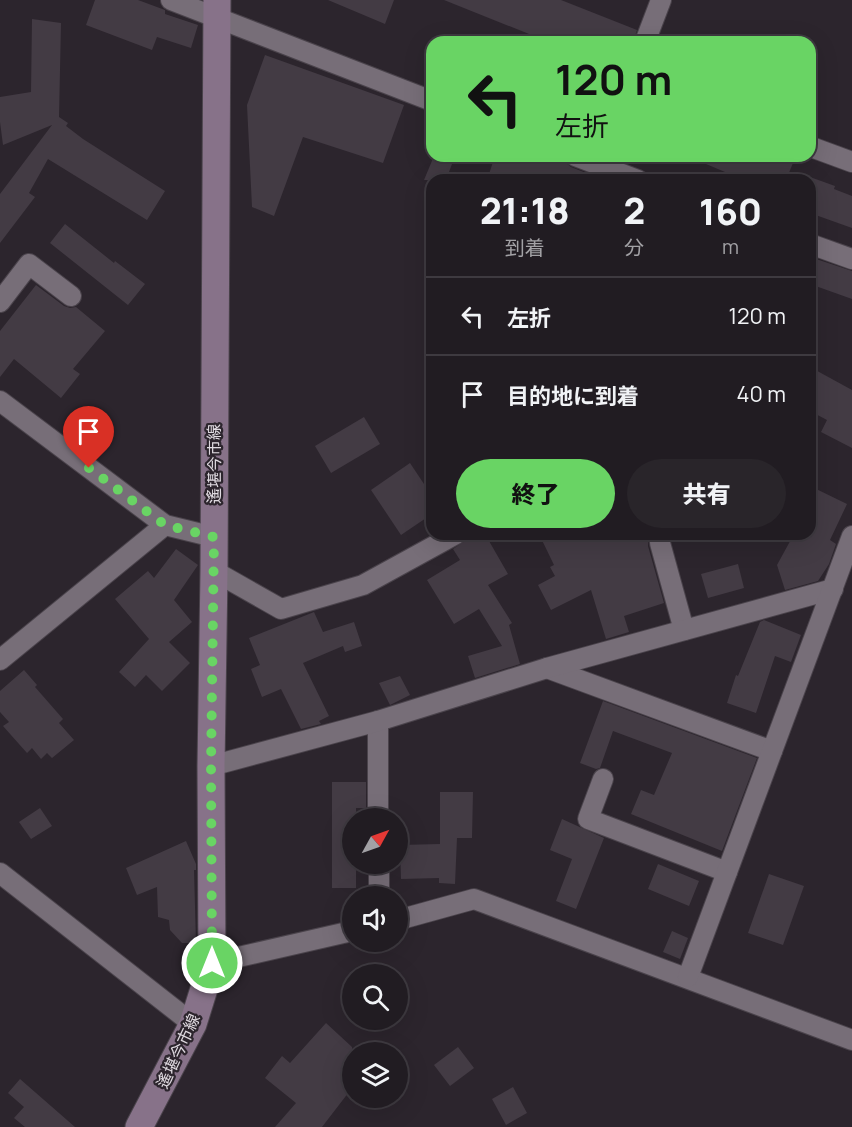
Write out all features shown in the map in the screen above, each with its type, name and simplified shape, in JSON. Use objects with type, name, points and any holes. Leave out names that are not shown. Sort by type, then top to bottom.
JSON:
[{"type":"main road","name":"遙堪今市線","points":[[139,1127],[193,1024],[212,963],[211,766],[217,9]]},
{"type":"street","points":[[171,0],[217,9],[426,98]]},
{"type":"street","points":[[647,36],[661,0]]},
{"type":"street","points":[[816,149],[852,162]]},
{"type":"street","points":[[598,167],[620,174]]},
{"type":"street","points":[[816,246],[852,260]]},
{"type":"street","points":[[0,302],[29,264],[71,296]]},
{"type":"street","points":[[0,400],[165,525],[214,537]]},
{"type":"street","points":[[0,660],[165,525]]},
{"type":"street","points":[[688,977],[852,536]]},
{"type":"street","points":[[214,572],[281,609],[363,585],[445,540]]},
{"type":"street","points":[[660,543],[684,630]]},
{"type":"street","points":[[211,766],[378,720],[547,668],[833,589]]},
{"type":"street","points":[[547,668],[772,751]]},
{"type":"street","points":[[378,720],[378,808]]},
{"type":"street","points":[[603,779],[588,819],[727,872]]},
{"type":"street","points":[[0,873],[193,1024]]},
{"type":"street","points":[[408,917],[474,899],[852,1040]]},
{"type":"street","points":[[212,963],[342,933]]},
{"type":"building","points":[[95,0],[138,0],[165,10],[165,14],[198,25],[191,48],[157,37],[152,50],[86,25]]},
{"type":"building","points":[[328,0],[394,0],[385,24]]},
{"type":"building","points":[[444,0],[561,0],[637,30],[635,36],[534,36]]},
{"type":"building","points":[[32,19],[61,23],[59,117],[68,123],[66,126],[83,139],[165,191],[147,220],[48,159],[29,193],[35,197],[0,243],[0,194],[52,125],[3,145],[0,97],[31,92]]},
{"type":"building","points":[[265,55],[404,105],[383,163],[303,137],[274,216],[252,207],[247,105]]},
{"type":"building","points":[[432,162],[453,162],[448,174],[426,174]]},
{"type":"building","points":[[493,162],[565,162],[571,167],[589,174],[489,174]]},
{"type":"building","points":[[701,162],[793,163],[788,174],[730,174]]},
{"type":"building","points":[[816,179],[835,186],[834,189],[852,196],[852,228],[816,215]]},
{"type":"building","points":[[65,224],[145,284],[128,305],[50,243]]},
{"type":"building","points":[[816,259],[852,271],[852,299],[816,286]]},
{"type":"building","points":[[36,285],[64,306],[76,307],[105,331],[73,369],[80,374],[61,398],[14,359],[0,377],[0,331]]},
{"type":"building","points":[[816,370],[852,390],[852,448],[821,432],[827,420],[816,414]]},
{"type":"building","points":[[364,417],[380,444],[331,473],[315,446]]},
{"type":"building","points":[[410,463],[426,487],[426,518],[401,535],[371,490]]},
{"type":"building","points":[[816,489],[847,504],[830,540],[836,544],[829,564],[818,581],[785,590],[777,565],[791,540],[816,540]]},
{"type":"building","points":[[466,540],[488,540],[508,574],[488,585],[512,623],[509,625],[520,664],[475,678],[468,656],[502,646],[479,609],[454,624],[427,580],[460,560],[453,549]]},
{"type":"building","points":[[542,540],[648,540],[648,546],[664,603],[624,616],[629,632],[606,639],[591,590],[551,610],[538,585],[555,576],[550,567],[554,565]]},
{"type":"building","points":[[176,549],[198,565],[174,600],[192,622],[169,642],[190,663],[162,691],[146,675],[135,687],[119,672],[149,639],[115,599],[148,571],[154,578]]},
{"type":"building","points":[[738,564],[744,588],[708,598],[701,574]]},
{"type":"building","points":[[314,612],[323,632],[354,622],[362,646],[345,652],[343,646],[303,663],[329,716],[319,721],[321,724],[301,729],[281,689],[262,697],[251,669],[260,665],[249,638]]},
{"type":"building","points":[[764,620],[801,635],[791,662],[775,656],[756,713],[727,703],[736,675],[738,676],[760,622]]},
{"type":"building","points":[[24,670],[37,685],[35,687],[63,719],[59,723],[74,740],[52,758],[47,753],[41,759],[32,748],[27,753],[3,726],[9,722],[0,712],[0,691]]},
{"type":"building","points":[[400,676],[410,695],[390,705],[379,683]]},
{"type":"building","points":[[603,701],[757,758],[722,851],[631,814],[641,790],[654,795],[672,753],[613,731],[600,768],[596,769],[580,763]]},
{"type":"building","points":[[332,782],[366,782],[366,808],[342,808],[342,874],[356,874],[356,886],[332,888]]},
{"type":"building","points":[[440,792],[473,792],[472,838],[457,838],[455,884],[439,883],[439,878],[401,879],[401,874],[408,874],[408,845],[440,844]]},
{"type":"building","points":[[40,808],[52,826],[31,839],[19,822]]},
{"type":"building","points":[[562,819],[604,838],[576,909],[556,901],[572,859],[550,850]]},
{"type":"building","points":[[186,841],[196,864],[196,870],[194,870],[196,943],[182,943],[170,930],[169,920],[158,917],[157,887],[137,895],[126,868]]},
{"type":"building","points":[[658,864],[699,881],[689,906],[648,889]]},
{"type":"building","points":[[769,874],[804,886],[783,945],[748,933]]},
{"type":"building","points":[[672,931],[688,938],[680,959],[663,952]]},
{"type":"building","points":[[326,1023],[347,1042],[342,1042],[342,1101],[322,1127],[275,1127],[296,1103],[265,1078],[282,1056],[290,1063]]},
{"type":"building","points":[[458,1047],[474,1068],[450,1086],[434,1065]]},
{"type":"building","points":[[20,1079],[75,1127],[25,1127],[14,1118],[24,1107],[8,1093]]},
{"type":"building","points":[[513,1087],[527,1113],[506,1125],[492,1099]]},
{"type":"route","points":[[89,468],[165,525],[214,537],[211,766],[212,963]]}]
